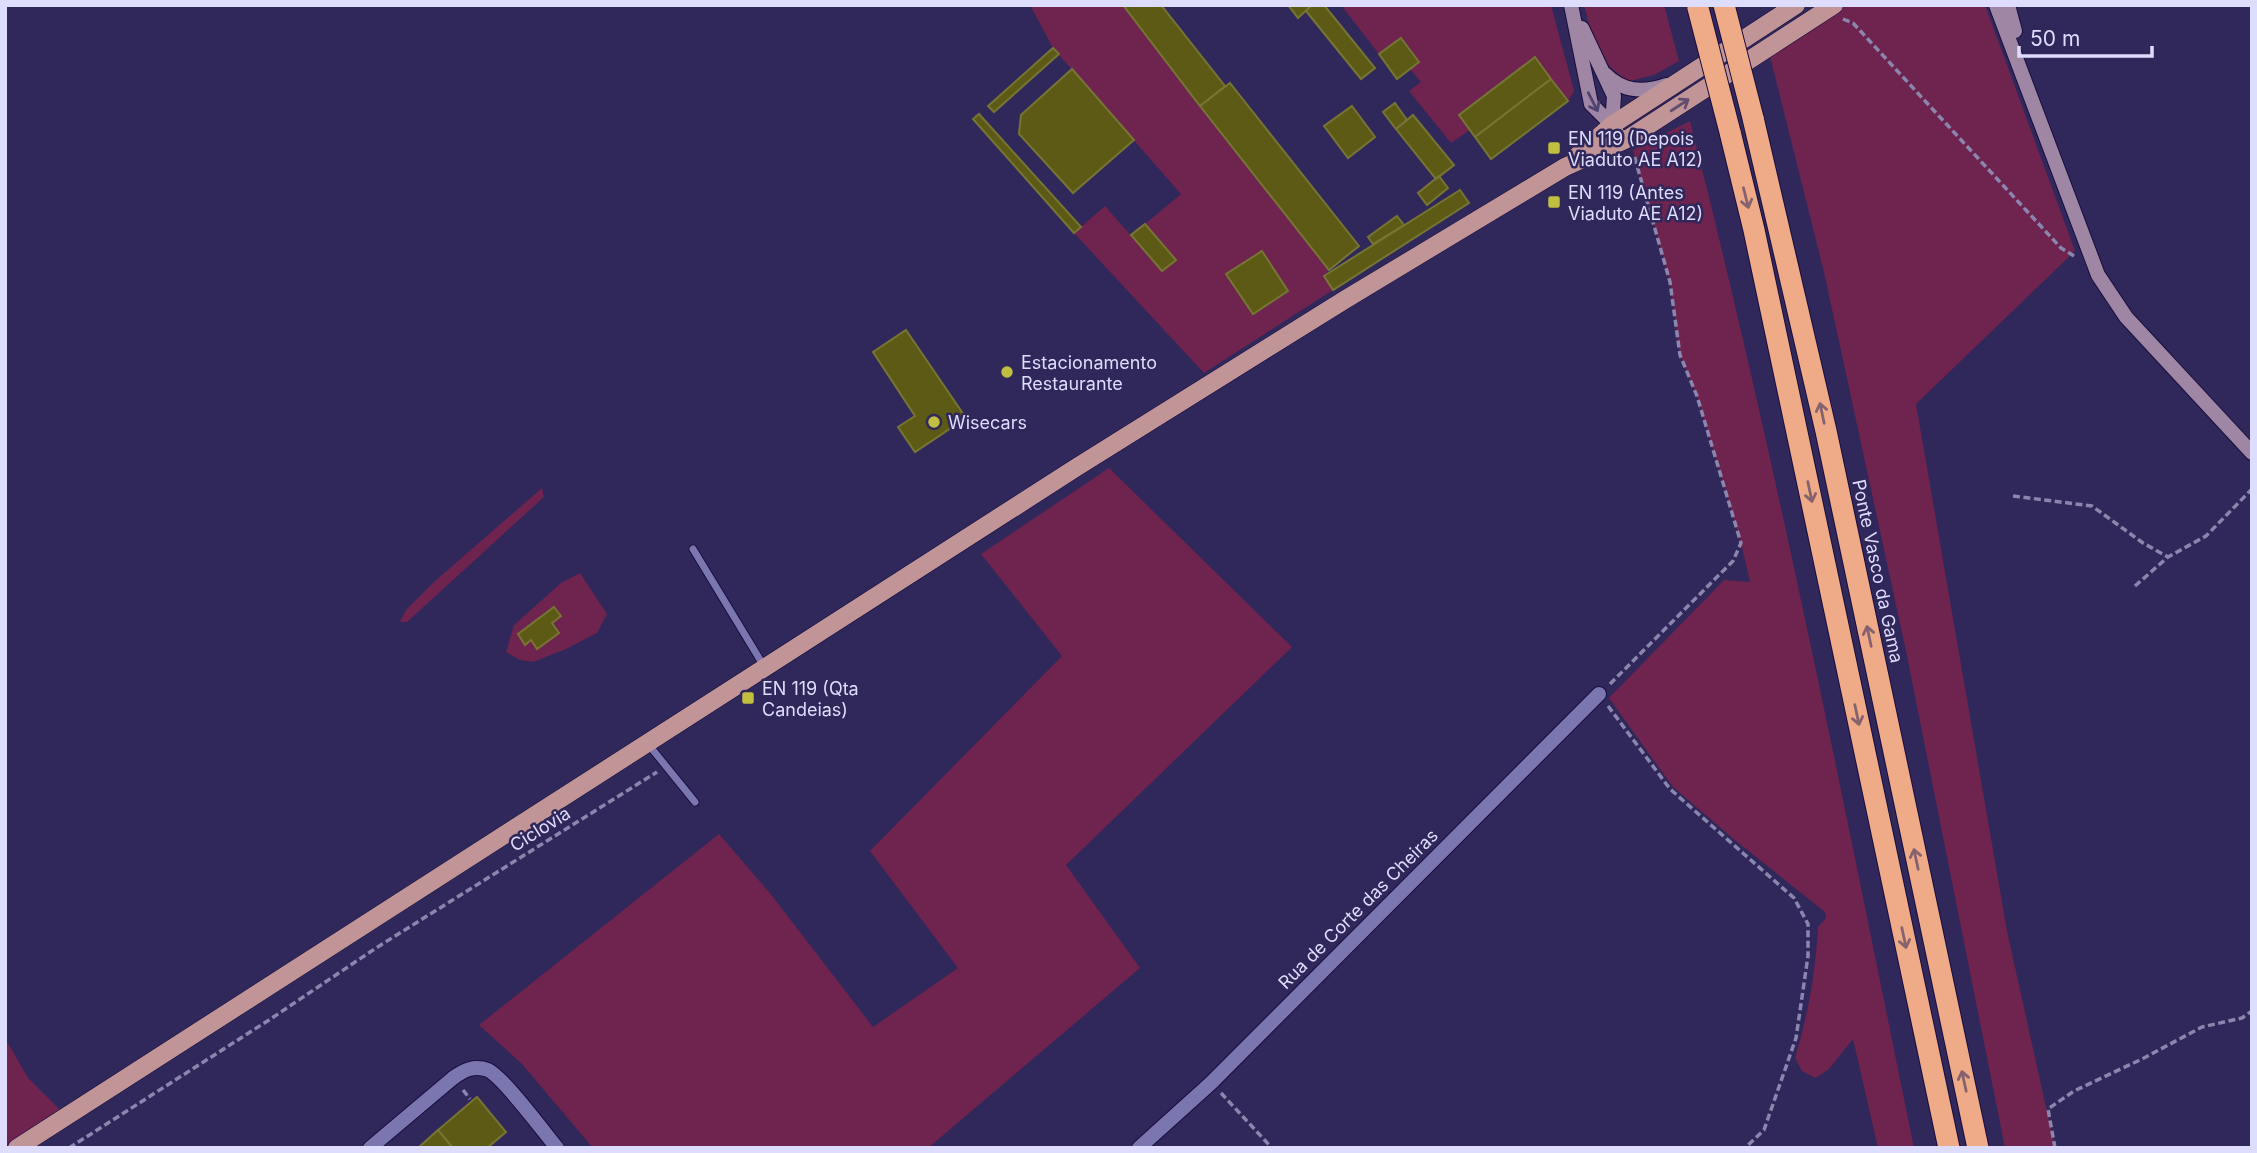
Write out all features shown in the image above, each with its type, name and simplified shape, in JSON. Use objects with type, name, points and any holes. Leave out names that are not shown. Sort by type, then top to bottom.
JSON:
[{"type":"highway","name":"Ponte Vasco da Gama","points":[[1724,5],[1826,431],[1978,1148]]},
{"type":"highway","points":[[1698,7],[1754,230],[1949,1148]]},
{"type":"main road","points":[[1565,167],[1612,125],[1796,5]]},
{"type":"main road","points":[[17,1148],[1077,467],[1346,299],[1565,167],[1626,140],[1834,5]]},
{"type":"street","points":[[1572,5],[1614,96],[1612,125]]},
{"type":"street","points":[[1572,5],[1591,104],[1626,140]]},
{"type":"street","points":[[1996,5],[2098,275],[2126,317],[2252,453]]},
{"type":"street","points":[[2008,5],[2037,110]]},
{"type":"street","points":[[1598,65],[1614,83],[1632,90],[1651,90],[1681,79]]},
{"type":"street","name":"Rua de Corte das Cheiras","points":[[1139,1148],[1211,1083],[1599,694]]},
{"type":"street","points":[[370,1148],[464,1070],[479,1068],[495,1075],[557,1148]]},
{"type":"lane","points":[[693,549],[766,668]]},
{"type":"lane","points":[[647,744],[695,802]]},
{"type":"path","points":[[1813,19],[1843,19],[1853,23],[2061,248],[2074,256],[2089,253]]},
{"type":"path","points":[[1626,140],[1670,282],[1680,355],[1698,396],[1741,543],[1733,561],[1599,694],[1670,789],[1794,898],[1808,924],[1808,956],[1796,1038],[1764,1130],[1745,1148]]},
{"type":"path","points":[[2135,586],[2168,557],[2206,536],[2252,489]]},
{"type":"path","points":[[2013,496],[2092,506],[2143,543],[2168,557]]},
{"type":"path","name":"Ciclovia","points":[[69,1148],[666,767]]},
{"type":"path","points":[[2054,1148],[2048,1109],[2074,1091],[2202,1027],[2242,1018],[2252,1011]]},
{"type":"path","points":[[1211,1083],[1272,1148]]},
{"type":"shaded area","points":[[1030,5],[1123,5],[1329,270],[1324,276],[1333,290],[1204,373],[1074,233],[1105,206],[1162,271],[1175,260],[1145,224],[1181,194],[1053,48]],"holes":[[[1262,251],[1288,291],[1253,314],[1227,274]]]},
{"type":"shaded area","points":[[1341,5],[1551,5],[1574,91],[1568,101],[1534,57],[1459,114],[1470,130],[1451,143],[1409,91],[1421,82],[1410,69],[1401,38],[1379,54]]},
{"type":"shaded area","points":[[1584,5],[1664,5],[1679,61],[1654,75],[1630,81],[1610,67],[1603,58],[1594,40]]},
{"type":"shaded area","points":[[1834,5],[1985,5],[2075,251],[1916,404],[2007,931],[2055,1148],[2005,1148],[1906,651],[1824,272],[1768,48]]},
{"type":"shaded area","points":[[1690,121],[1780,504],[1914,1148],[1878,1148],[1853,1039],[1828,1070],[1815,1078],[1802,1071],[1795,1058],[1811,993],[1818,927],[1826,918],[1825,912],[1673,787],[1609,698],[1724,580],[1750,582],[1697,396],[1680,355],[1670,282],[1633,150]]},
{"type":"shaded area","points":[[1109,468],[1292,647],[1066,865],[1140,968],[928,1148],[593,1148],[522,1064],[479,1025],[719,834],[769,892],[873,1027],[958,968],[870,851],[1062,656],[981,554]]},
{"type":"shaded area","points":[[542,488],[544,497],[407,622],[400,622],[406,610],[435,581]]},
{"type":"shaded area","points":[[580,573],[607,614],[597,633],[533,662],[520,660],[506,652],[514,625],[561,583]]},
{"type":"shaded area","points":[[5,1038],[28,1078],[60,1110],[5,1145]]},
{"type":"building","points":[[1123,5],[1161,5],[1225,86],[1200,106]]},
{"type":"building","points":[[1288,5],[1312,5],[1298,18]]},
{"type":"building","points":[[1312,5],[1324,5],[1375,68],[1361,79],[1306,11]]},
{"type":"building","points":[[1401,38],[1419,62],[1397,79],[1379,54]]},
{"type":"building","points":[[1053,48],[1059,54],[994,112],[988,106]]},
{"type":"building","points":[[1535,57],[1551,79],[1475,137],[1459,115]]},
{"type":"building","points":[[1072,69],[1134,140],[1073,193],[1019,134],[1021,115]]},
{"type":"building","points":[[1551,79],[1568,101],[1491,159],[1475,137]]},
{"type":"building","points":[[1230,83],[1359,246],[1329,270],[1200,106]]},
{"type":"building","points":[[1395,103],[1407,120],[1396,129],[1383,112]]},
{"type":"building","points":[[1352,106],[1375,137],[1348,158],[1324,126]]},
{"type":"building","points":[[979,114],[1081,227],[1074,233],[973,119]]},
{"type":"building","points":[[1413,115],[1454,165],[1436,179],[1396,129]]},
{"type":"building","points":[[1439,176],[1448,188],[1427,205],[1418,193]]},
{"type":"building","points":[[1460,190],[1469,203],[1333,290],[1324,276]]},
{"type":"building","points":[[1397,216],[1404,225],[1373,244],[1368,237]]},
{"type":"building","points":[[1145,224],[1176,260],[1162,271],[1131,235]]},
{"type":"building","points":[[1262,251],[1288,291],[1253,314],[1226,274]]},
{"type":"building","points":[[906,330],[966,418],[915,452],[898,427],[915,416],[873,352]]},
{"type":"building","points":[[554,607],[561,616],[552,623],[559,633],[537,649],[531,640],[525,645],[518,634]]},
{"type":"building","points":[[477,1097],[506,1132],[487,1148],[453,1148],[438,1130]]},
{"type":"building","points":[[438,1130],[453,1148],[418,1148]]},
{"type":"place","name":"EN 119 (Depois Viaduto AE A12)","points":[[1554,148]]},
{"type":"place","name":"EN 119 (Antes Viaduto AE A12)","points":[[1554,202]]},
{"type":"place","name":"Estacionamento Restaurante","points":[[1007,372]]},
{"type":"place","name":"Wisecars","points":[[934,422]]},
{"type":"place","name":"EN 119 (Qta Candeias)","points":[[748,698]]}]
